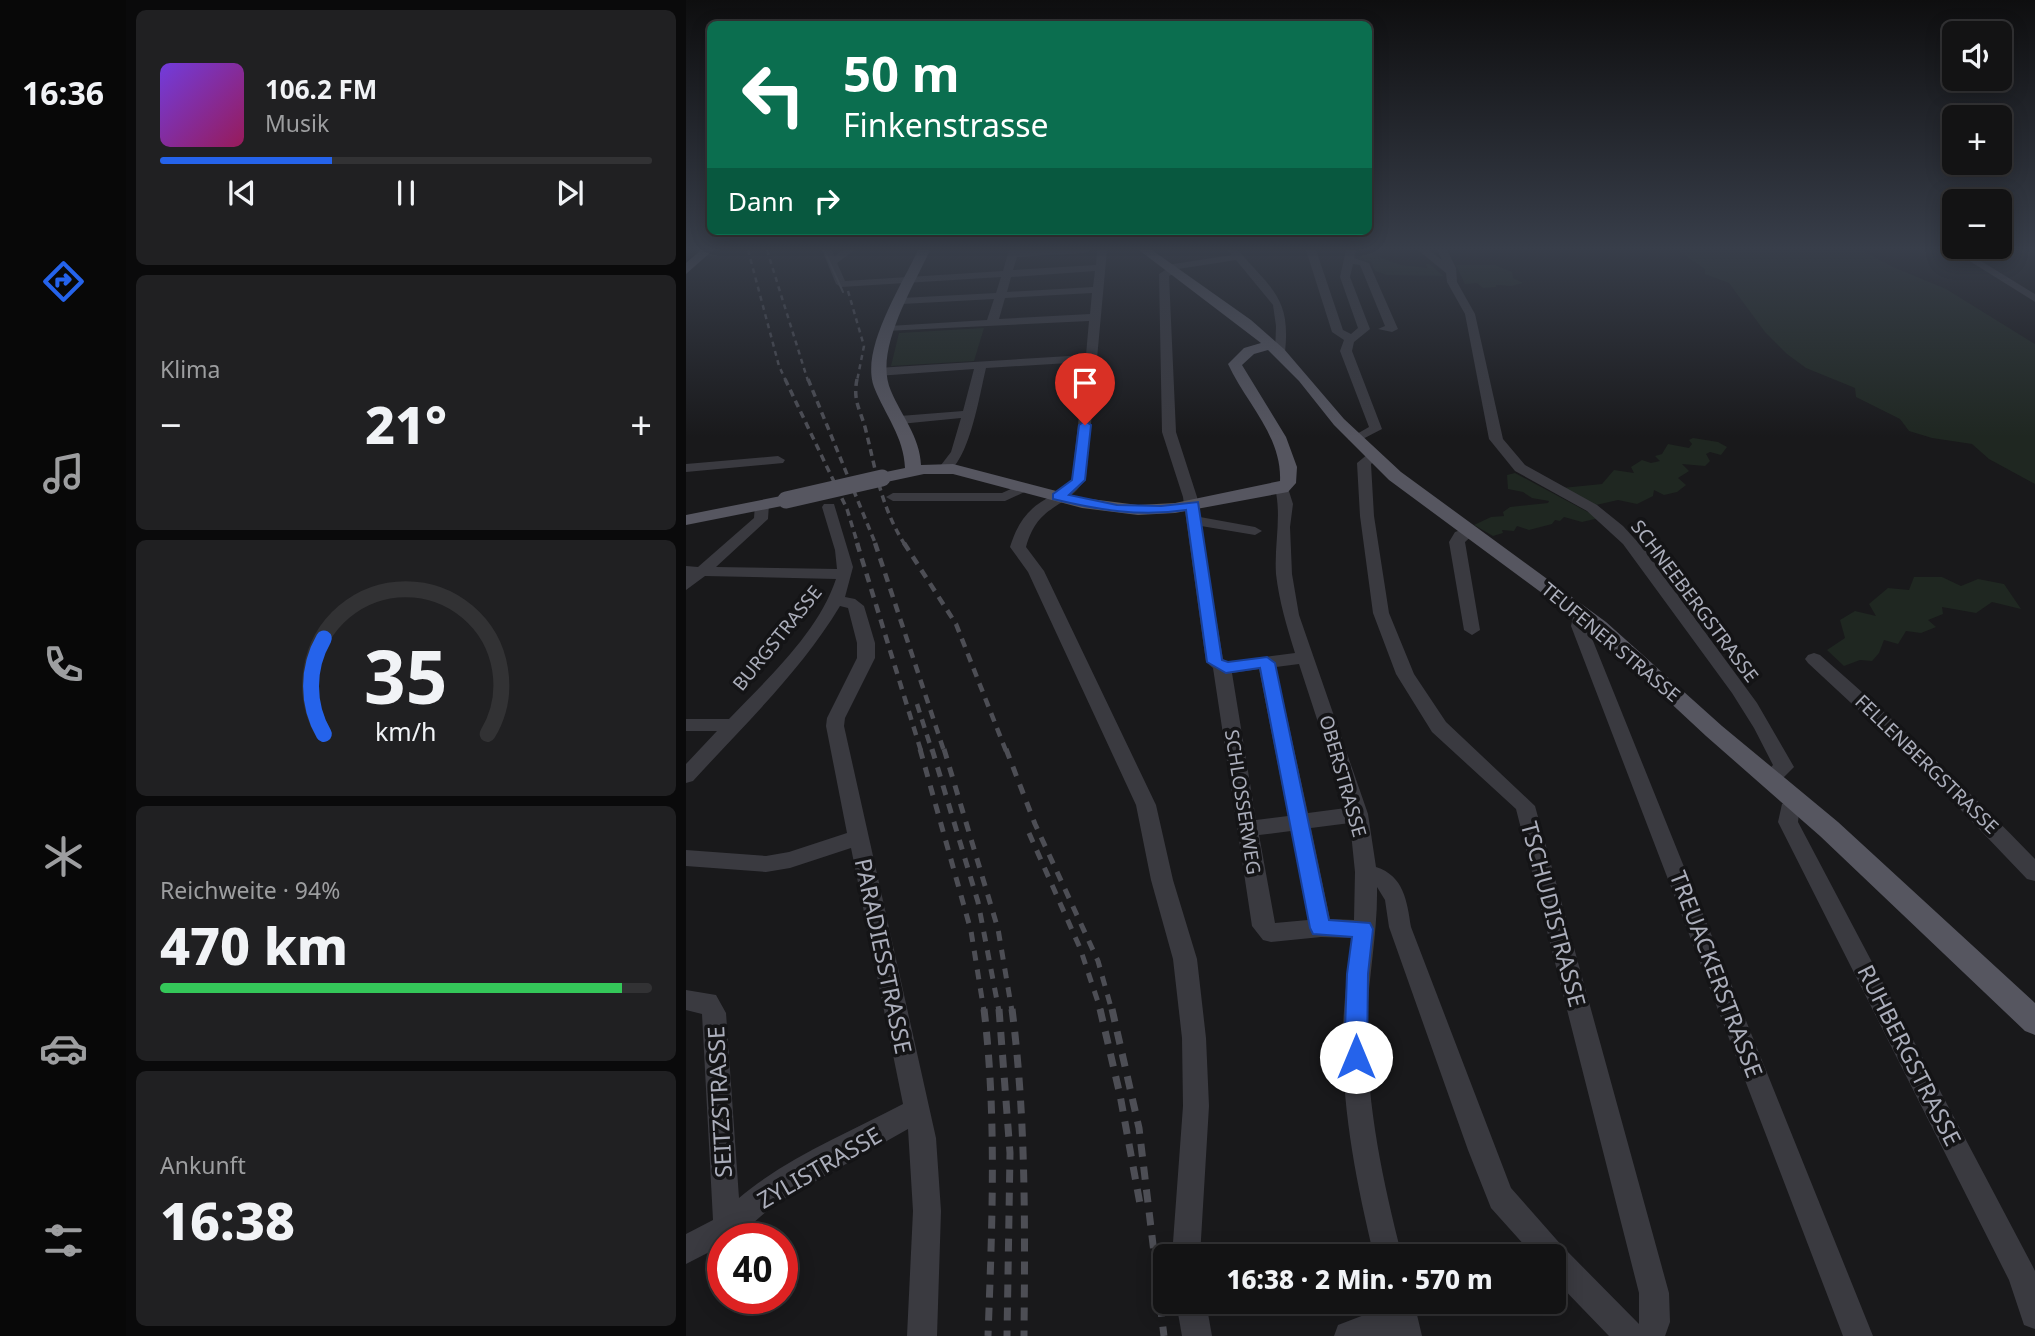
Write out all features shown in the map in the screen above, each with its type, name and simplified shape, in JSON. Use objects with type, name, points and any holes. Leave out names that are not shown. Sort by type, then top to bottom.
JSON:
[{"type":"main road","points":[[897,312],[889,329],[877,372],[900,420],[913,457],[913,471]]},
{"type":"main road","name":"TEUFENER STRASSE","points":[[1230,312],[1275,348],[1373,457],[1587,616],[1799,803],[2035,1022]]},
{"type":"main road","name":"OBERSTRASSE","points":[[1275,348],[1248,363],[1253,396],[1261,405],[1288,461],[1288,482],[1282,488]]},
{"type":"main road","points":[[686,520],[913,471],[945,469],[1117,509],[1193,513],[1282,488]]},
{"type":"street","points":[[992,323],[995,312]]},
{"type":"street","points":[[1096,312],[1079,478],[1074,486],[1031,516],[1019,541],[1022,555],[1036,571],[1146,806],[1162,880],[1185,958],[1194,1038],[1196,1106],[1187,1244]]},
{"type":"street","name":"SCHLOSSERWEG","points":[[1165,312],[1171,446],[1193,513],[1215,662],[1222,667],[1264,926],[1271,933],[1321,928]]},
{"type":"street","points":[[1275,348],[1282,326],[1279,312]]},
{"type":"street","points":[[1332,312],[1338,332],[1352,339]]},
{"type":"street","points":[[1355,439],[1376,429],[1346,351],[1347,345],[1364,329],[1358,312]]},
{"type":"street","points":[[1384,329],[1392,329],[1385,312]]},
{"type":"street","name":"SCHNEEBERGSTRASSE","points":[[1469,312],[1496,439],[1506,456],[1526,474],[1605,517],[1636,550],[1753,710],[1784,767],[1771,778]]},
{"type":"street","points":[[889,329],[1096,317]]},
{"type":"street","points":[[1256,332],[1282,326]]},
{"type":"street","points":[[877,372],[1092,358]]},
{"type":"street","points":[[945,469],[955,460],[981,365]]},
{"type":"street","points":[[900,420],[967,414]]},
{"type":"street","name":"TSCHUDISTRASSE","points":[[1373,457],[1364,463],[1369,529],[1381,613],[1401,664],[1439,727],[1525,806],[1654,1293],[1655,1322],[1650,1336]]},
{"type":"street","points":[[686,468],[778,460]]},
{"type":"street","points":[[892,497],[1005,497],[1024,487]]},
{"type":"street","name":"OBERSTRASSE","points":[[1282,488],[1286,504],[1283,527],[1284,574],[1291,615],[1358,814],[1366,873],[1355,1029],[1356,1085],[1366,1154],[1385,1244]]},
{"type":"street","points":[[686,584],[693,570],[761,519],[762,504]]},
{"type":"street","name":"BURGSTRASSE","points":[[686,776],[803,646],[838,601],[845,574],[830,507]]},
{"type":"street","points":[[1193,513],[1255,531]]},
{"type":"street","points":[[1470,531],[1460,535],[1457,542],[1472,630]]},
{"type":"street","points":[[693,570],[845,574]]},
{"type":"street","name":"PARADIESSTRASSE","points":[[838,601],[856,606],[867,650],[864,666],[835,722],[918,1110],[927,1171],[927,1249],[922,1336]]},
{"type":"street","name":"TREUACKERSTRASSE","points":[[1587,616],[1579,621],[1579,626],[1858,1336]]},
{"type":"street","points":[[1222,667],[1306,657]]},
{"type":"street","name":"FELLENBERGSTRASSE","points":[[1814,659],[1876,712],[1977,811],[2035,873]]},
{"type":"street","points":[[1267,663],[1297,821],[1321,928],[1363,929]]},
{"type":"street","points":[[686,725],[733,725]]},
{"type":"street","name":"RUHBERGSTRASSE","points":[[1799,803],[1789,809],[1788,822],[2022,1275],[2035,1314]]},
{"type":"street","points":[[1247,829],[1358,814]]},
{"type":"street","points":[[686,858],[766,864],[790,860],[858,837]]},
{"type":"street","points":[[1366,873],[1380,875],[1393,890],[1399,927],[1501,1198],[1542,1244]]},
{"type":"street","name":"SEITZSTRASSE","points":[[686,1000],[708,1002],[714,1013],[727,1223]]},
{"type":"street","name":"ZYLISTRASSE","points":[[732,1223],[765,1194],[918,1110]]},
{"type":"street","name":"ZYLISTRASSE","points":[[686,1250],[707,1238]]},
{"type":"street","points":[[1566,1270],[1630,1336]]},
{"type":"street","points":[[1193,1314],[1197,1336]]},
{"type":"street","points":[[1349,1336],[1403,1318]]},
{"type":"shaded area","points":[[1751,312],[1984,312],[2035,344],[2035,484],[1989,459],[1972,444],[1932,438],[1909,431],[1900,419],[1856,397],[1855,388],[1806,368],[1765,332]]},
{"type":"shaded area","points":[[984,328],[974,361],[891,366],[899,333]]},
{"type":"shaded area","points":[[1693,438],[1718,442],[1727,447],[1721,455],[1710,452],[1706,454],[1710,461],[1705,466],[1682,464],[1689,471],[1678,478],[1686,485],[1677,492],[1664,495],[1654,490],[1653,496],[1637,504],[1618,500],[1596,505],[1562,488],[1602,484],[1614,470],[1634,473],[1631,467],[1642,460],[1651,463],[1660,461],[1655,456],[1662,454],[1668,444],[1689,448],[1692,444],[1689,440]]},
{"type":"shaded area","points":[[1515,473],[1599,518],[1582,522],[1564,517],[1552,524],[1529,530],[1517,526],[1514,531],[1502,530],[1503,533],[1493,536],[1474,525],[1491,517],[1504,516],[1503,512],[1510,507],[1548,503],[1549,501],[1508,489],[1507,475]]},
{"type":"shaded area","points":[[1914,577],[1942,577],[1961,586],[1978,579],[2004,584],[2021,609],[1992,602],[1976,613],[1942,607],[1943,614],[1928,620],[1936,627],[1921,633],[1906,631],[1898,644],[1884,640],[1879,653],[1872,661],[1860,660],[1844,666],[1827,650],[1845,638],[1840,620],[1855,611],[1876,616],[1869,604],[1888,588],[1909,590]]},
{"type":"railway","points":[[765,312],[779,366],[786,381]]},
{"type":"railway","points":[[787,312],[808,381]]},
{"type":"railway","points":[[854,312],[864,346],[857,381]]},
{"type":"railway","points":[[785,379],[847,509],[858,545]]},
{"type":"railway","points":[[808,379],[876,545]]},
{"type":"railway","points":[[857,379],[857,403],[880,487],[890,516],[905,545]]},
{"type":"railway","points":[[857,543],[921,751]]},
{"type":"railway","points":[[875,543],[944,751]]},
{"type":"railway","points":[[904,543],[956,624],[1006,751]]},
{"type":"railway","points":[[917,704],[932,751]]},
{"type":"railway","points":[[920,749],[971,931],[984,1011]]},
{"type":"railway","points":[[932,749],[978,902],[999,1011]]},
{"type":"railway","points":[[944,749],[998,929],[1012,1011]]},
{"type":"railway","points":[[1006,749],[1035,824],[1098,961],[1112,1011]]},
{"type":"railway","points":[[1029,833],[1080,948],[1101,1011]]},
{"type":"railway","points":[[984,1009],[992,1131],[988,1336]]},
{"type":"railway","points":[[999,1009],[1010,1153],[1007,1336]]},
{"type":"railway","points":[[1012,1009],[1022,1131],[1024,1336]]},
{"type":"railway","points":[[1100,1009],[1120,1095],[1140,1204]]},
{"type":"railway","points":[[1112,1009],[1139,1128],[1164,1336]]},
{"type":"route","points":[[1085,425],[1078,480],[1072,488],[1058,497],[1117,509],[1161,510],[1193,505],[1215,662],[1226,667],[1267,663],[1297,821],[1321,928],[1363,929],[1358,974],[1356,1057]]}]
